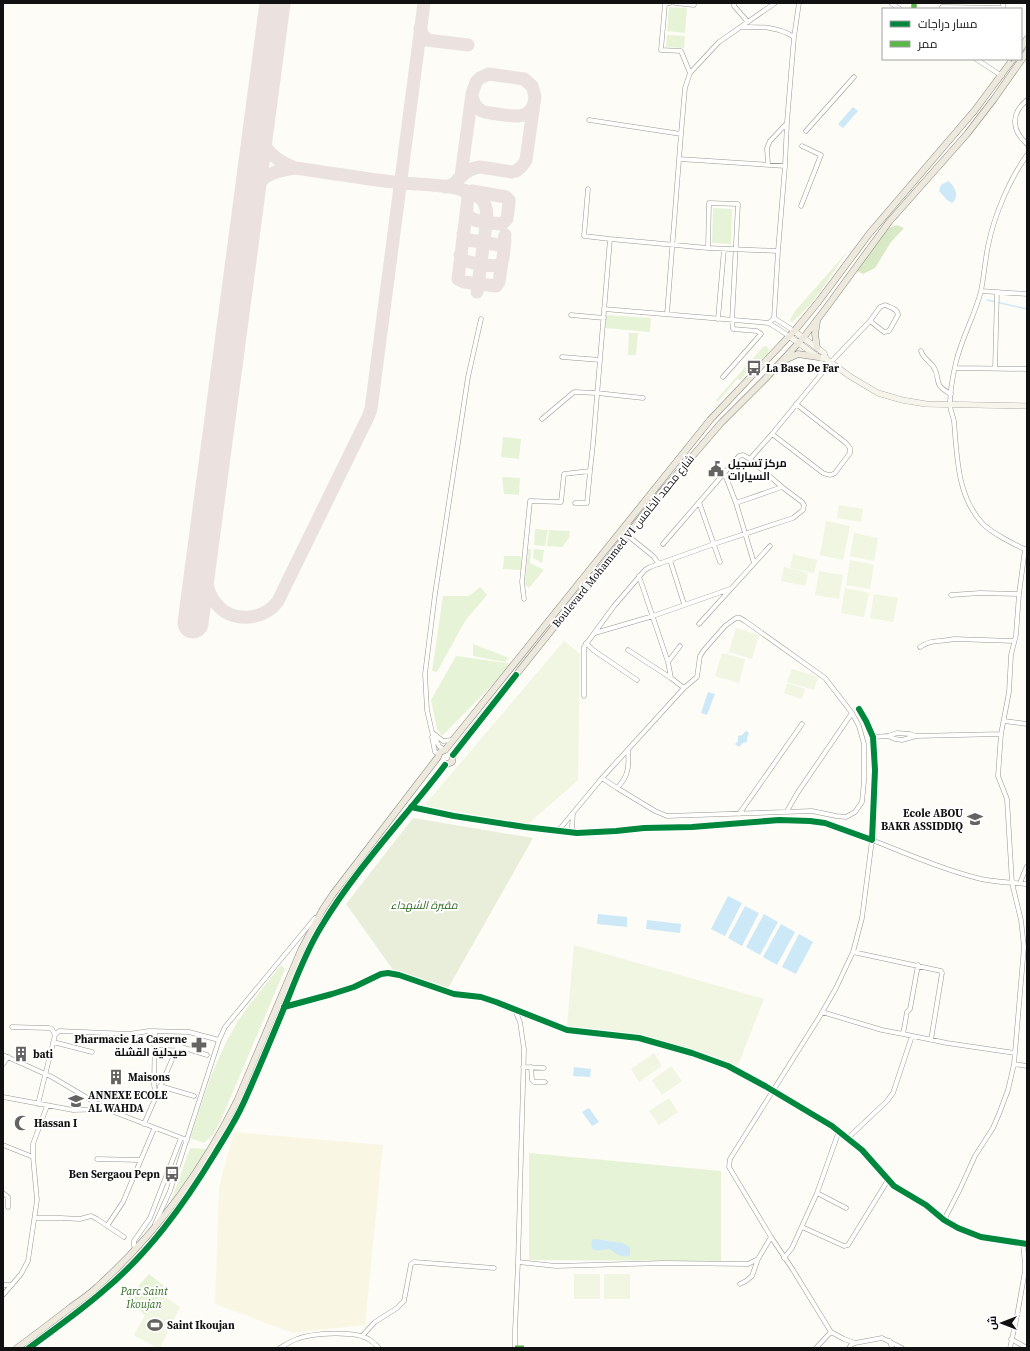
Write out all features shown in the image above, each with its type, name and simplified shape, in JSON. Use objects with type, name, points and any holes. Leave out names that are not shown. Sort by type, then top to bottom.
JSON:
[{"type":"main road","name":"Boulevard Mohammed VI شارع محمد الخامس","points":[[453,755],[664,489],[722,423],[804,337],[895,214],[967,134],[1026,55]]},
{"type":"main road","name":"Boulevard Mohammed VI شارع محمد الخامس","points":[[17,1348],[96,1289],[136,1249],[166,1213],[210,1151],[226,1123],[237,1101],[301,950],[323,909],[452,740],[516,663],[710,420],[789,336],[819,301],[868,234],[988,94],[1012,60]]},
{"type":"main road","points":[[988,94],[994,99]]},
{"type":"main road","points":[[817,320],[815,334],[817,348]]},
{"type":"main road","points":[[781,361],[798,354],[818,357]]},
{"type":"main road","points":[[29,1348],[101,1293],[143,1253],[172,1218],[195,1186],[232,1126],[243,1104],[284,1007],[320,928],[340,897],[411,807],[445,765],[452,762],[453,755],[448,750],[442,753],[439,761],[445,765]]},
{"type":"street","points":[[670,3],[665,4],[661,50],[681,51],[690,73]]},
{"type":"street","points":[[675,3],[694,5]]},
{"type":"street","points":[[734,3],[734,6],[748,22]]},
{"type":"street","points":[[667,314],[685,88],[690,73],[719,42],[776,3]]},
{"type":"street","points":[[769,323],[774,318],[787,122],[794,37],[799,3]]},
{"type":"street","points":[[942,6],[962,8],[983,6]]},
{"type":"street","points":[[741,27],[777,29],[794,37]]},
{"type":"street","points":[[978,60],[1002,76]]},
{"type":"street","points":[[806,131],[854,77]]},
{"type":"street","points":[[1027,100],[1017,112],[1015,119],[1016,130],[1019,137],[1027,144]]},
{"type":"street","points":[[589,120],[681,134]]},
{"type":"street","points":[[768,165],[767,148],[770,141],[787,122]]},
{"type":"street","points":[[801,206],[821,155],[802,146]]},
{"type":"street","points":[[944,1220],[975,1156],[993,1128],[1008,1090],[1014,1064],[1026,947],[1012,883],[1007,798],[998,776],[1001,734],[1009,692],[1019,594],[1026,550],[1005,539],[984,525],[974,513],[961,482],[957,458],[954,419],[950,404],[955,368],[960,347],[981,292],[991,233],[1007,188],[1016,169],[1027,155]]},
{"type":"street","points":[[679,159],[785,166]]},
{"type":"street","points":[[588,189],[584,236],[610,240],[778,252]]},
{"type":"street","points":[[708,248],[709,204],[738,204],[732,321],[733,329],[757,331],[761,334],[723,377]]},
{"type":"street","points":[[575,503],[587,503],[598,393],[610,240]]},
{"type":"street","points":[[718,319],[724,249]]},
{"type":"street","points":[[981,292],[1027,294]]},
{"type":"street","points":[[995,369],[997,292]]},
{"type":"street","points":[[750,459],[772,434],[829,361],[870,321],[882,305],[896,310],[898,313],[889,331],[886,332],[870,321]]},
{"type":"street","points":[[604,309],[769,323],[818,357],[829,361],[865,386],[889,397],[913,403],[1027,406]]},
{"type":"street","points":[[572,315],[604,318]]},
{"type":"street","points":[[774,318],[804,337],[826,355],[829,361]]},
{"type":"street","points":[[442,753],[432,732],[427,710],[425,674],[435,594],[468,377],[481,319]]},
{"type":"street","points":[[921,352],[922,356],[933,367],[938,384],[943,390],[951,394]]},
{"type":"street","points":[[562,357],[600,360]]},
{"type":"street","points":[[955,368],[1027,370]]},
{"type":"street","points":[[542,419],[574,392],[643,398]]},
{"type":"street","points":[[772,434],[823,473],[832,475],[835,473],[850,453],[850,448],[846,443],[796,404]]},
{"type":"street","points":[[584,696],[583,651],[586,643],[638,576],[645,570],[659,564],[793,518],[803,510],[804,505],[782,488],[750,459],[743,455],[739,456],[664,544]]},
{"type":"street","points":[[524,599],[522,582],[530,501],[561,502],[564,474],[590,471]]},
{"type":"street","points":[[724,472],[736,503],[754,563]]},
{"type":"street","points":[[736,503],[782,488]]},
{"type":"street","points":[[699,502],[720,562]]},
{"type":"street","points":[[627,535],[653,556],[659,564]]},
{"type":"street","points":[[699,624],[770,546]]},
{"type":"street","points":[[670,560],[684,604]]},
{"type":"street","points":[[638,576],[668,662],[671,678]]},
{"type":"street","points":[[594,633],[653,616],[730,589]]},
{"type":"street","points":[[951,595],[980,593],[1019,594]]},
{"type":"street","points":[[558,831],[602,778],[684,688],[697,677],[700,656],[732,619],[740,618],[805,662],[825,678],[852,713],[859,726],[864,744],[864,780],[862,802],[855,812],[846,817],[812,811],[667,816],[655,811],[602,778]]},
{"type":"street","points":[[920,647],[928,642],[954,639],[1014,641]]},
{"type":"street","points":[[586,643],[593,650],[637,680]]},
{"type":"street","points":[[668,662],[680,646]]},
{"type":"street","points":[[628,650],[684,688]]},
{"type":"street","points":[[855,1343],[831,1332],[729,1167],[729,1162],[732,1154],[822,1012],[836,988],[853,952],[862,918],[872,840],[875,770],[873,737],[859,709]]},
{"type":"street","points":[[787,811],[798,792],[852,713]]},
{"type":"street","points":[[1004,722],[1027,724]]},
{"type":"street","points":[[739,814],[802,724]]},
{"type":"street","points":[[432,732],[443,741],[452,740]]},
{"type":"street","points":[[873,737],[901,733],[916,736],[1001,734]]},
{"type":"street","points":[[617,788],[626,777],[628,750]]},
{"type":"street","points":[[411,807],[454,816],[574,832],[692,827],[796,820],[825,823],[938,866],[982,879],[1027,884]]},
{"type":"street","points":[[573,813],[572,826],[574,832]]},
{"type":"street","points":[[1020,883],[1027,866]]},
{"type":"street","points":[[152,1231],[170,1191],[219,1040],[225,1027],[323,909]]},
{"type":"street","points":[[853,952],[939,969],[942,973],[931,1040]]},
{"type":"street","points":[[902,1034],[907,1012],[910,1009],[918,965]]},
{"type":"street","points":[[284,1007],[354,987],[381,974],[388,973],[399,975],[454,994],[481,997],[514,1008],[567,1030],[639,1038],[692,1053],[728,1066],[765,1086],[839,1131],[876,1164],[894,1186],[926,1205],[944,1220],[969,1233],[981,1237],[1025,1244],[1025,1279],[1010,1348]]},
{"type":"street","points":[[514,1008],[522,1030],[524,1049],[515,1331],[516,1348]]},
{"type":"street","points":[[822,1012],[882,1030],[931,1040],[1015,1053]]},
{"type":"street","points":[[12,1027],[49,1028],[52,1029],[55,1035]]},
{"type":"street","points":[[38,1104],[53,1042],[57,1032],[129,1034],[154,1031],[189,1032],[219,1040]]},
{"type":"street","points":[[154,1031],[154,1085],[156,1096]]},
{"type":"street","points":[[848,1138],[887,1101],[893,1093],[912,1036]]},
{"type":"street","points":[[53,1042],[92,1052]]},
{"type":"street","points":[[154,1045],[178,1046],[207,1055]]},
{"type":"street","points":[[144,1124],[178,1046]]},
{"type":"street","points":[[3,1064],[5,1056],[45,1074],[106,1109],[186,1140]]},
{"type":"street","points":[[1014,1064],[1027,1066]]},
{"type":"street","points":[[523,1066],[544,1068]]},
{"type":"street","points":[[531,1067],[532,1080],[534,1082],[545,1082]]},
{"type":"street","points":[[160,1086],[194,1096]]},
{"type":"street","points":[[3,1097],[73,1110],[106,1109]]},
{"type":"street","points":[[3,1295],[21,1274],[28,1261],[35,1218],[36,1191],[33,1157],[35,1138],[48,1106]]},
{"type":"street","points":[[107,1226],[123,1202],[154,1128]]},
{"type":"street","points":[[784,1258],[792,1248],[817,1193],[839,1131]]},
{"type":"street","points":[[136,1249],[133,1243],[150,1218],[181,1138]]},
{"type":"street","points":[[3,1145],[33,1157]]},
{"type":"street","points":[[96,1159],[141,1160]]},
{"type":"street","points":[[802,1227],[844,1246],[848,1245],[888,1180]]},
{"type":"street","points":[[3,1193],[8,1197],[8,1207]]},
{"type":"street","points":[[817,1193],[846,1208]]},
{"type":"street","points":[[35,1218],[80,1219],[90,1216],[124,1238]]},
{"type":"street","points":[[740,1284],[752,1276],[758,1259],[771,1237]]},
{"type":"street","points":[[518,1262],[556,1266],[664,1263],[748,1264],[758,1259]]},
{"type":"street","points":[[362,1336],[375,1322],[397,1308],[404,1301],[412,1263],[494,1268]]},
{"type":"street","points":[[3,1285],[12,1285]]},
{"type":"street","points":[[816,1348],[831,1332]]},
{"type":"street","points":[[280,1348],[298,1338],[349,1334],[362,1336],[370,1340],[379,1348]]},
{"type":"street","points":[[849,1348],[855,1343],[882,1338],[890,1340],[902,1348]]},
{"type":"street","points":[[1011,1339],[1027,1348]]},
{"type":"street","points":[[890,1340],[892,1348]]},
{"type":"shaded area","points":[[234,1132],[383,1145],[365,1325],[293,1333],[215,1304],[219,1187]]},
{"type":"green space","points":[[669,7],[687,8],[685,33],[667,31]]},
{"type":"green space","points":[[667,35],[685,36],[684,48],[666,47]]},
{"type":"green space","points":[[713,208],[732,209],[731,244],[712,243]]},
{"type":"green space","points":[[897,225],[904,228],[891,242],[875,268],[863,274],[857,271],[886,229]]},
{"type":"green space","points":[[847,252],[808,307],[792,322],[790,320],[795,311]]},
{"type":"green space","points":[[606,315],[651,318],[650,332],[605,328]]},
{"type":"green space","points":[[629,333],[638,333],[636,355],[628,355]]},
{"type":"green space","points":[[766,346],[769,349],[768,355],[759,360],[740,380],[737,379],[718,402],[716,400],[763,347]]},
{"type":"green space","points":[[503,437],[521,439],[519,459],[501,457]]},
{"type":"green space","points":[[502,477],[520,478],[519,495],[504,494]]},
{"type":"green space","points":[[839,505],[863,509],[861,522],[837,518]]},
{"type":"green space","points":[[826,521],[850,526],[843,560],[820,555]]},
{"type":"green space","points":[[535,529],[548,530],[545,546],[534,545]]},
{"type":"green space","points":[[549,530],[570,531],[569,538],[562,547],[547,546]]},
{"type":"green space","points":[[854,533],[878,538],[874,561],[850,556]]},
{"type":"green space","points":[[528,549],[531,549],[530,563],[544,570],[529,588],[525,585]]},
{"type":"green space","points":[[534,549],[544,550],[542,563],[533,558]]},
{"type":"green space","points":[[793,554],[817,560],[814,573],[790,568]]},
{"type":"green space","points":[[504,556],[521,556],[521,570],[503,569]]},
{"type":"green space","points":[[850,560],[874,565],[870,589],[846,585]]},
{"type":"green space","points":[[784,567],[808,573],[805,586],[781,581]]},
{"type":"green space","points":[[819,571],[843,575],[839,599],[815,595]]},
{"type":"green space","points":[[480,587],[487,595],[465,621],[437,672],[432,671],[443,596],[469,596]]},
{"type":"green space","points":[[845,588],[869,593],[864,617],[841,613]]},
{"type":"green space","points":[[874,594],[898,598],[893,622],[870,618]]},
{"type":"green space","points":[[736,628],[759,635],[752,659],[729,652]]},
{"type":"green space","points":[[564,641],[580,654],[578,780],[528,824],[424,806]]},
{"type":"green space","points":[[473,644],[509,658],[505,662],[473,656]]},
{"type":"green space","points":[[722,653],[745,659],[739,683],[715,676]]},
{"type":"green space","points":[[456,656],[513,664],[442,736],[437,729],[431,700]]},
{"type":"green space","points":[[792,669],[818,677],[814,690],[787,682]]},
{"type":"green space","points":[[787,683],[805,689],[802,699],[784,693]]},
{"type":"green space","name":"مقبرة الشهداء","points":[[413,818],[533,838],[447,990],[396,974],[346,904]]},
{"type":"green space","points":[[574,945],[764,999],[736,1070],[638,1036],[567,1026]]},
{"type":"green space","points":[[281,965],[285,969],[221,1120],[213,1135],[204,1143],[190,1138],[211,1076],[226,1042],[250,1004]]},
{"type":"green space","points":[[654,1053],[662,1066],[639,1082],[631,1069]]},
{"type":"green space","points":[[671,1066],[682,1081],[662,1095],[652,1080]]},
{"type":"green space","points":[[669,1098],[678,1112],[659,1125],[649,1111]]},
{"type":"green space","points":[[190,1148],[208,1149],[171,1201]]},
{"type":"green space","points":[[529,1153],[721,1171],[721,1261],[529,1260]]},
{"type":"green space","name":"Parc Saint Ikoujan","points":[[149,1274],[166,1288],[145,1315],[127,1299]]},
{"type":"green space","points":[[574,1274],[600,1274],[600,1299],[574,1299]]},
{"type":"green space","points":[[604,1274],[630,1274],[630,1299],[604,1299]]},
{"type":"green space","name":"Saint Ikoujan","points":[[162,1295],[180,1307],[160,1348],[157,1348],[134,1335],[145,1315]]},
{"type":"water","points":[[853,107],[858,111],[843,128],[838,124]]},
{"type":"water","points":[[948,181],[956,192],[956,198],[952,203],[939,191],[941,185]]},
{"type":"water","points":[[708,692],[715,694],[707,715],[701,713]]},
{"type":"water","points":[[746,731],[749,733],[747,742],[743,743],[739,747],[735,744],[738,741],[738,736],[742,735]]},
{"type":"water","points":[[728,896],[742,903],[725,936],[711,929]]},
{"type":"water","points":[[745,906],[759,913],[742,946],[728,938]]},
{"type":"water","points":[[598,914],[627,917],[627,927],[597,924]]},
{"type":"water","points":[[764,914],[778,922],[760,955],[746,947]]},
{"type":"water","points":[[647,920],[681,924],[680,933],[646,929]]},
{"type":"water","points":[[781,924],[795,932],[777,965],[763,957]]},
{"type":"water","points":[[799,934],[813,942],[796,974],[782,967]]},
{"type":"water","points":[[574,1067],[591,1069],[590,1077],[573,1076]]},
{"type":"water","points":[[589,1108],[599,1122],[592,1126],[582,1112]]},
{"type":"water","points":[[595,1239],[622,1243],[630,1247],[630,1255],[622,1256],[610,1249],[594,1250],[592,1248],[592,1240]]},
{"type":"waterway","points":[[987,300],[1027,309]]},
{"type":"taxiway","points":[[202,555],[209,591],[221,609],[238,617],[247,617],[256,616],[272,608],[278,601],[368,417],[371,409],[424,3]]},
{"type":"taxiway","points":[[420,28],[422,34],[427,40],[468,45]]},
{"type":"taxiway","points":[[445,187],[454,184],[461,176],[472,94],[476,82],[480,78],[489,74],[524,79],[532,86],[535,96],[526,160],[516,171],[512,172],[480,167],[474,168],[460,178]]},
{"type":"taxiway","points":[[472,96],[475,105],[482,111],[508,116],[524,115],[532,109],[534,103]]},
{"type":"taxiway","points":[[248,204],[256,188],[265,177],[277,172],[295,168],[278,160],[268,150],[262,137],[259,119]]},
{"type":"taxiway","points":[[295,168],[401,183],[449,187],[468,191],[482,199],[487,211],[487,218],[477,292]]},
{"type":"taxiway","points":[[462,190],[468,194],[468,198],[458,279],[464,282],[496,286],[499,282],[502,262]]},
{"type":"taxiway","points":[[466,213],[472,219],[486,222],[500,224],[507,219],[509,200],[506,197],[472,191]]},
{"type":"taxiway","points":[[463,234],[465,238],[469,240],[499,245],[503,243],[505,235]]},
{"type":"taxiway","points":[[460,255],[462,260],[496,266],[503,260],[505,240]]},
{"type":"runway","points":[[193,623],[275,3]]},
{"type":"marked path","points":[[914,3],[914,8]]},
{"type":"marked path","points":[[515,1348],[524,1348]]},
{"type":"cycle path","points":[[453,755],[516,675]]},
{"type":"cycle path","points":[[411,807],[454,816],[577,833],[644,828],[692,827],[779,820],[810,821],[825,823],[872,840],[875,770],[873,737],[859,709]]},
{"type":"cycle path","points":[[29,1348],[84,1307],[135,1262],[164,1228],[190,1193],[240,1111],[304,961],[321,927],[349,884],[445,765]]},
{"type":"cycle path","points":[[284,1007],[354,987],[381,974],[388,973],[399,975],[454,994],[481,997],[567,1030],[639,1038],[692,1053],[728,1066],[832,1126],[862,1150],[894,1186],[926,1205],[944,1220],[958,1228],[981,1237],[1027,1244]]},
{"type":"place","name":"La Base De Far","points":[[754,368]]},
{"type":"place","name":"مركز تسجيل السيارات","points":[[716,469]]},
{"type":"place","name":"Ecole ABOU BAKR ASSIDDIQ","points":[[975,819]]},
{"type":"place","name":"Pharmacie La Caserne صيدلية القشلة","points":[[199,1045]]},
{"type":"place","name":"bati","points":[[21,1054]]},
{"type":"place","name":"Maisons","points":[[116,1077]]},
{"type":"place","name":"ANNEXE ECOLE AL WAHDA","points":[[76,1101]]},
{"type":"place","name":"Hassan I","points":[[22,1123]]},
{"type":"place","name":"Ben Sergaou Pepn","points":[[172,1174]]},
{"type":"place","name":"Saint Ikoujan","points":[[155,1325]]}]
